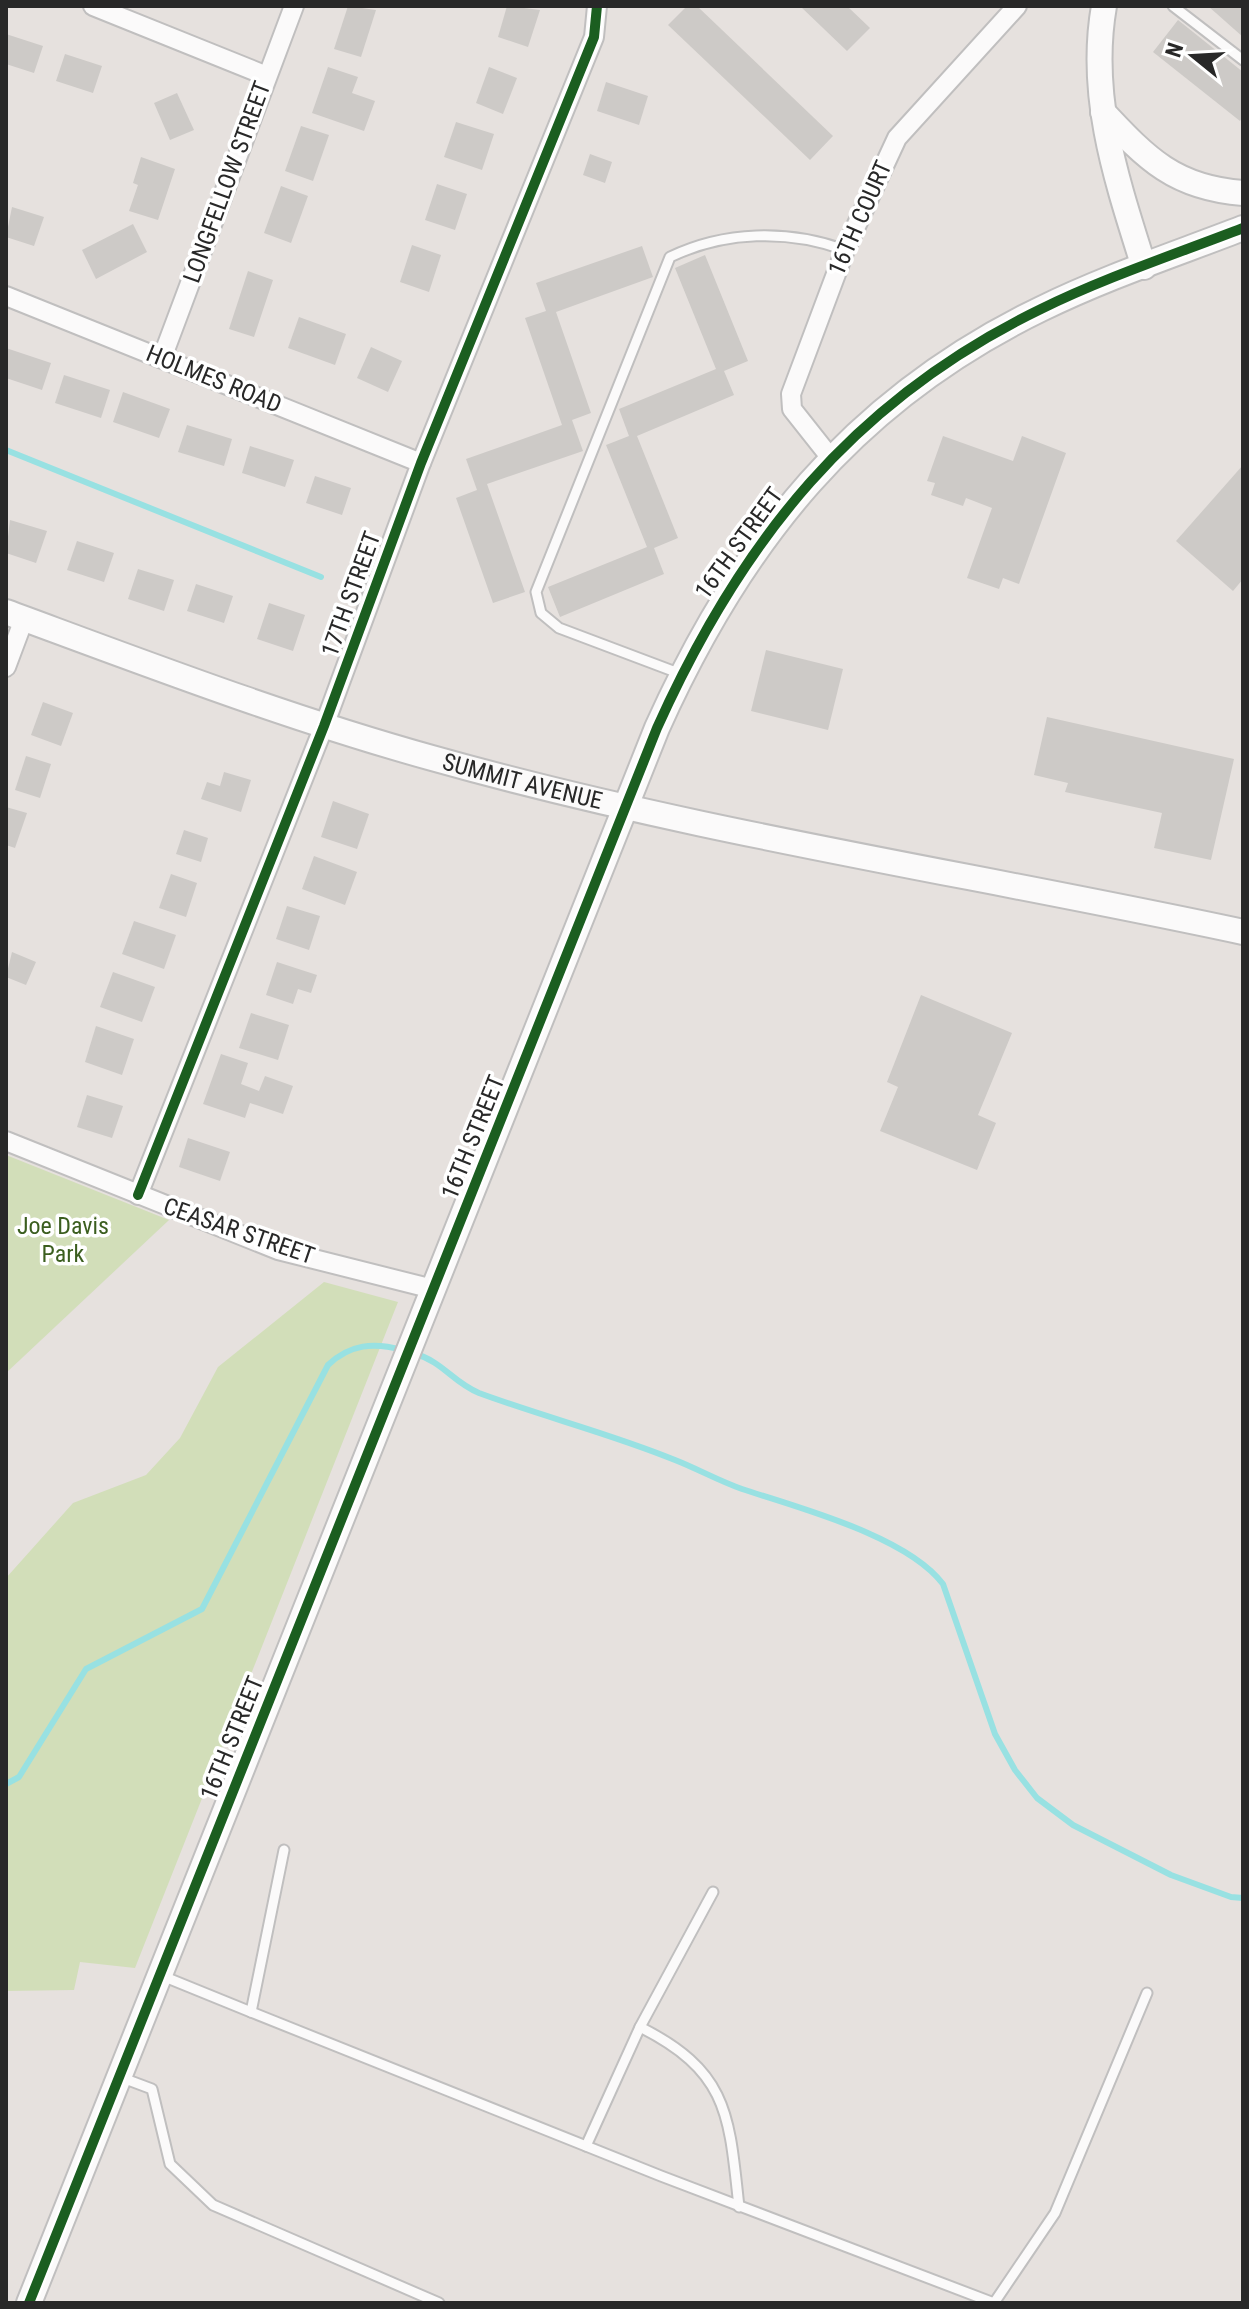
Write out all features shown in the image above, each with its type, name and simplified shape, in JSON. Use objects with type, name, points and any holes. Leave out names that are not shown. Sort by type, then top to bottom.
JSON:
[{"type":"main road","points":[[1104,6],[1098,69],[1110,159],[1144,267]]},
{"type":"main road","points":[[1103,112],[1147,159],[1169,175],[1196,185],[1243,193]]},
{"type":"main road","name":"16TH STREET","points":[[29,2303],[398,1372],[681,674],[731,584],[775,522],[830,457],[916,385],[991,336],[1042,308],[1243,228]]},
{"type":"main road","name":"SUMMIT AVENUE","points":[[15,615],[324,726],[433,759],[628,808],[1243,932]]},
{"type":"street","points":[[93,6],[267,76]]},
{"type":"street","name":"LONGFELLOW STREET","points":[[162,358],[294,6]]},
{"type":"street","name":"17TH STREET","points":[[138,1195],[324,726],[421,463],[594,37],[597,6]]},
{"type":"street","name":"16TH COURT","points":[[830,457],[792,409],[791,394],[845,250],[897,138],[1017,6]]},
{"type":"street","name":"HOLMES ROAD","points":[[6,296],[421,463]]},
{"type":"street","points":[[6,667],[15,615]]},
{"type":"street","name":"CEASAR STREET","points":[[6,1141],[278,1250],[433,1289]]},
{"type":"lane","points":[[1173,6],[1243,60]]},
{"type":"lane","points":[[681,674],[559,628],[541,613],[536,592],[670,257],[694,245],[723,239],[769,236],[822,242],[845,250]]},
{"type":"lane","points":[[251,2012],[284,1850]]},
{"type":"lane","points":[[586,2146],[640,2027],[713,1892]]},
{"type":"lane","points":[[160,1975],[739,2207],[994,2303],[1055,2213],[1147,1993]]},
{"type":"lane","points":[[640,2027],[669,2042],[706,2074],[723,2104],[732,2140],[739,2207]]},
{"type":"lane","points":[[120,2077],[152,2089],[170,2164],[213,2205],[439,2303]]},
{"type":"green space","name":"Joe Davis Park","points":[[6,1155],[169,1220],[6,1373]]},
{"type":"green space","points":[[324,1282],[398,1302],[135,1968],[80,1962],[74,1990],[6,1991],[6,1578],[73,1503],[146,1475],[180,1438],[218,1367]]},
{"type":"building","points":[[348,6],[376,10],[361,57],[334,49]]},
{"type":"building","points":[[507,6],[540,10],[528,47],[498,37]]},
{"type":"building","points":[[687,6],[697,6],[833,136],[810,160],[668,25]]},
{"type":"building","points":[[800,6],[847,6],[870,28],[847,51]]},
{"type":"building","points":[[1208,6],[1243,6],[1243,37]]},
{"type":"building","points":[[1178,20],[1243,72],[1243,116],[1240,121],[1153,52]]},
{"type":"building","points":[[6,34],[43,46],[34,73],[6,64]]},
{"type":"building","points":[[65,54],[102,66],[93,93],[56,81]]},
{"type":"building","points":[[328,67],[358,77],[352,93],[375,101],[364,131],[312,113]]},
{"type":"building","points":[[489,67],[517,78],[503,114],[476,103]]},
{"type":"building","points":[[606,82],[648,96],[639,125],[597,111]]},
{"type":"building","points":[[177,93],[194,130],[170,140],[154,103]]},
{"type":"building","points":[[456,122],[494,134],[482,170],[444,157]]},
{"type":"building","points":[[301,126],[329,135],[313,181],[285,171]]},
{"type":"building","points":[[590,154],[612,162],[605,183],[583,175]]},
{"type":"building","points":[[141,157],[175,169],[158,220],[129,211],[138,185],[133,183]]},
{"type":"building","points":[[437,184],[467,194],[455,230],[425,220]]},
{"type":"building","points":[[281,186],[308,196],[291,243],[264,233]]},
{"type":"building","points":[[12,207],[44,217],[34,246],[6,237]]},
{"type":"building","points":[[133,224],[147,252],[96,279],[82,250]]},
{"type":"building","points":[[412,245],[441,255],[429,292],[400,282]]},
{"type":"building","points":[[642,246],[653,277],[556,312],[591,413],[572,420],[583,451],[487,484],[525,592],[493,603],[456,498],[477,490],[466,459],[562,425],[525,318],[546,311],[536,283]]},
{"type":"building","points":[[705,255],[748,361],[724,371],[734,395],[637,436],[678,538],[654,548],[664,574],[560,617],[548,587],[647,547],[606,445],[629,436],[619,409],[716,369],[675,268]]},
{"type":"building","points":[[248,271],[273,280],[254,337],[229,329]]},
{"type":"building","points":[[299,317],[346,334],[335,365],[288,348]]},
{"type":"building","points":[[371,347],[402,361],[388,392],[357,378]]},
{"type":"building","points":[[6,348],[51,363],[42,390],[6,378]]},
{"type":"building","points":[[64,375],[110,390],[101,418],[55,403]]},
{"type":"building","points":[[123,392],[170,409],[159,438],[113,422]]},
{"type":"building","points":[[187,425],[232,439],[224,466],[178,452]]},
{"type":"building","points":[[943,436],[1013,461],[1022,436],[1066,453],[1019,584],[1003,578],[999,589],[967,578],[992,508],[966,498],[963,506],[931,495],[935,483],[927,481]]},
{"type":"building","points":[[250,446],[294,460],[285,487],[242,473]]},
{"type":"building","points":[[1243,465],[1243,579],[1233,591],[1176,541]]},
{"type":"building","points":[[315,476],[351,488],[342,515],[306,503]]},
{"type":"building","points":[[10,520],[47,531],[36,563],[6,553]]},
{"type":"building","points":[[77,541],[114,553],[104,582],[67,570]]},
{"type":"building","points":[[138,569],[174,580],[164,611],[128,599]]},
{"type":"building","points":[[196,584],[233,596],[224,623],[187,611]]},
{"type":"building","points":[[269,603],[305,615],[293,651],[257,639]]},
{"type":"building","points":[[766,650],[843,669],[828,730],[751,711]]},
{"type":"building","points":[[43,702],[73,713],[61,746],[31,735]]},
{"type":"building","points":[[1047,717],[1234,759],[1211,860],[1154,848],[1162,813],[1065,792],[1068,783],[1034,775]]},
{"type":"building","points":[[26,756],[51,764],[40,798],[15,790]]},
{"type":"building","points":[[224,772],[251,780],[241,812],[201,799],[207,782],[220,786]]},
{"type":"building","points":[[333,801],[369,814],[357,849],[321,837]]},
{"type":"building","points":[[6,807],[27,813],[15,848],[6,845]]},
{"type":"building","points":[[184,830],[208,838],[201,862],[176,854]]},
{"type":"building","points":[[314,856],[357,872],[345,905],[302,889]]},
{"type":"building","points":[[171,874],[197,883],[186,917],[159,908]]},
{"type":"building","points":[[287,906],[320,916],[309,950],[276,939]]},
{"type":"building","points":[[134,921],[176,935],[164,969],[122,954]]},
{"type":"building","points":[[12,952],[36,962],[26,985],[6,977]]},
{"type":"building","points":[[277,962],[317,975],[311,993],[298,989],[293,1004],[266,995]]},
{"type":"building","points":[[113,972],[155,987],[142,1022],[100,1007]]},
{"type":"building","points":[[921,995],[1012,1033],[978,1115],[996,1123],[977,1170],[880,1131],[898,1087],[887,1082]]},
{"type":"building","points":[[251,1013],[289,1025],[278,1060],[239,1048]]},
{"type":"building","points":[[96,1026],[134,1039],[122,1075],[85,1062]]},
{"type":"building","points":[[221,1054],[248,1063],[241,1084],[259,1091],[265,1076],[293,1086],[283,1114],[250,1103],[245,1118],[203,1104]]},
{"type":"building","points":[[87,1095],[123,1106],[112,1138],[77,1127]]},
{"type":"building","points":[[188,1138],[230,1152],[220,1181],[179,1167]]},
{"type":"waterway","points":[[6,450],[321,577]]},
{"type":"waterway","points":[[6,1784],[19,1777],[86,1669],[202,1609],[328,1365],[345,1353],[363,1347],[382,1346],[402,1350]]},
{"type":"waterway","points":[[413,1353],[433,1362],[479,1393],[651,1451],[733,1486],[850,1526],[904,1552],[943,1584],[995,1734],[1015,1770],[1037,1798],[1073,1825],[1171,1875],[1231,1897],[1243,1898]]},
{"type":"cycle path","points":[[138,1195],[324,726],[421,463],[594,37],[597,6]]},
{"type":"cycle path","points":[[29,2303],[657,728],[726,596],[766,537],[810,482],[859,432],[914,387],[974,345],[1041,309],[1116,276],[1243,228]]}]
